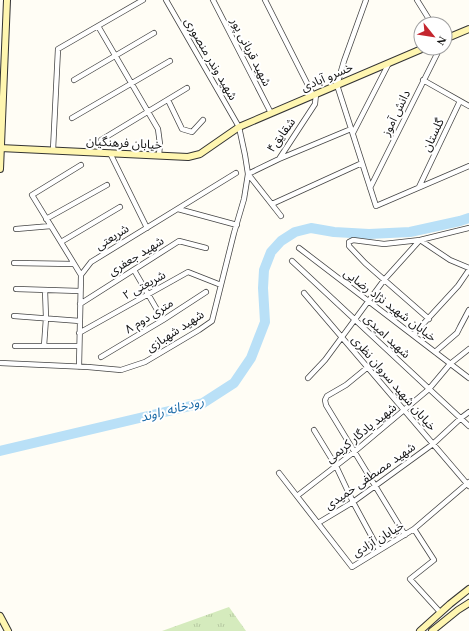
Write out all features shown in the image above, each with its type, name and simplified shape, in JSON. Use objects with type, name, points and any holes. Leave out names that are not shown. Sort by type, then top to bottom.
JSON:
[{"type":"street","points":[[0,169],[7,0]]},
{"type":"street","points":[[53,150],[58,49],[143,0]]},
{"type":"street","name":"شهید وندر منصوری","points":[[166,0],[239,127]]},
{"type":"street","name":"شهید قربانی پور","points":[[213,0],[271,113]]},
{"type":"street","points":[[265,0],[314,95]]},
{"type":"street","points":[[366,0],[337,85],[376,206],[469,166]]},
{"type":"street","points":[[417,0],[427,16]]},
{"type":"street","points":[[98,26],[158,129],[160,144],[159,155]]},
{"type":"street","points":[[453,36],[469,29]]},
{"type":"street","points":[[74,80],[154,32]]},
{"type":"street","name":"خسرو آبادی","points":[[239,127],[413,53]]},
{"type":"street","name":"دانش آموز","points":[[370,188],[436,56]]},
{"type":"street","points":[[72,118],[170,60]]},
{"type":"street","points":[[279,159],[352,131],[389,63]]},
{"type":"street","points":[[423,80],[469,106]]},
{"type":"street","points":[[101,140],[187,88]]},
{"type":"street","name":"شقایق۴","points":[[248,174],[279,159],[315,104],[314,95]]},
{"type":"street","points":[[168,100],[182,129],[192,132],[202,120]]},
{"type":"street","name":"گلستان","points":[[419,187],[460,101]]},
{"type":"street","name":"خیابان فرهنگیان","points":[[0,148],[188,157],[200,154],[239,127]]},
{"type":"street","name":"شهید شهبازی","points":[[0,363],[121,370],[145,362],[199,330],[212,320],[244,199],[248,174],[239,127]]},
{"type":"street","points":[[110,153],[147,228]]},
{"type":"street","points":[[272,204],[362,163]]},
{"type":"street","points":[[79,367],[81,275],[32,195],[82,165]]},
{"type":"street","name":"شریعتی","points":[[81,275],[91,262],[236,173]]},
{"type":"street","points":[[248,174],[281,216]]},
{"type":"street","points":[[46,219],[107,185]]},
{"type":"street","points":[[61,242],[120,207]]},
{"type":"street","points":[[178,209],[237,225]]},
{"type":"street","points":[[16,229],[51,226]]},
{"type":"street","points":[[428,319],[365,263],[349,246],[349,242],[353,240],[384,244],[420,240],[469,228]]},
{"type":"street","points":[[413,335],[458,286],[469,269],[450,260],[420,240]]},
{"type":"street","points":[[308,378],[325,360],[384,280],[420,240]]},
{"type":"street","name":"شهید جعفری","points":[[80,304],[179,241],[206,248]]},
{"type":"street","name":"خیابان شهید نژاد رضایی","points":[[299,248],[469,378]]},
{"type":"street","name":"شهید امیدی","points":[[292,261],[469,426]]},
{"type":"street","points":[[14,264],[74,264]]},
{"type":"street","points":[[134,270],[163,320]]},
{"type":"street","name":"شریعتی ۲","points":[[79,334],[188,272],[221,286]]},
{"type":"street","points":[[16,289],[80,291]]},
{"type":"street","points":[[44,346],[46,290]]},
{"type":"street","name":"۸ متری دوم","points":[[101,357],[206,292]]},
{"type":"street","name":"خیابان شهید سروان نظری","points":[[304,292],[468,484]]},
{"type":"street","points":[[435,352],[457,332],[469,310]]},
{"type":"street","points":[[14,316],[80,321]]},
{"type":"street","points":[[15,346],[79,346]]},
{"type":"street","name":"شهید یادگار کریمی","points":[[297,496],[354,452],[429,389],[450,364],[469,349]]},
{"type":"street","points":[[368,367],[346,385],[328,396],[325,400],[354,452],[405,535]]},
{"type":"street","name":"شهید مصطفی حمیدی","points":[[318,523],[353,502],[433,444],[469,412]]},
{"type":"street","points":[[314,430],[336,466],[378,550]]},
{"type":"street","name":"خیابان آزادی","points":[[279,473],[352,567],[414,529],[468,484]]},
{"type":"street","points":[[414,529],[434,560],[410,579],[440,612]]},
{"type":"street","points":[[420,631],[440,612],[469,589]]},
{"type":"street","points":[[432,631],[469,603]]},
{"type":"street","points":[[0,616],[8,631]]},
{"type":"green space","points":[[229,607],[246,631],[162,631]]},
{"type":"waterway","name":"رودخانه راوند","points":[[0,451],[203,403],[234,383],[251,358],[265,322],[263,288],[264,270],[271,252],[281,241],[295,232],[311,228],[334,232],[369,234],[410,232],[469,218]]}]
